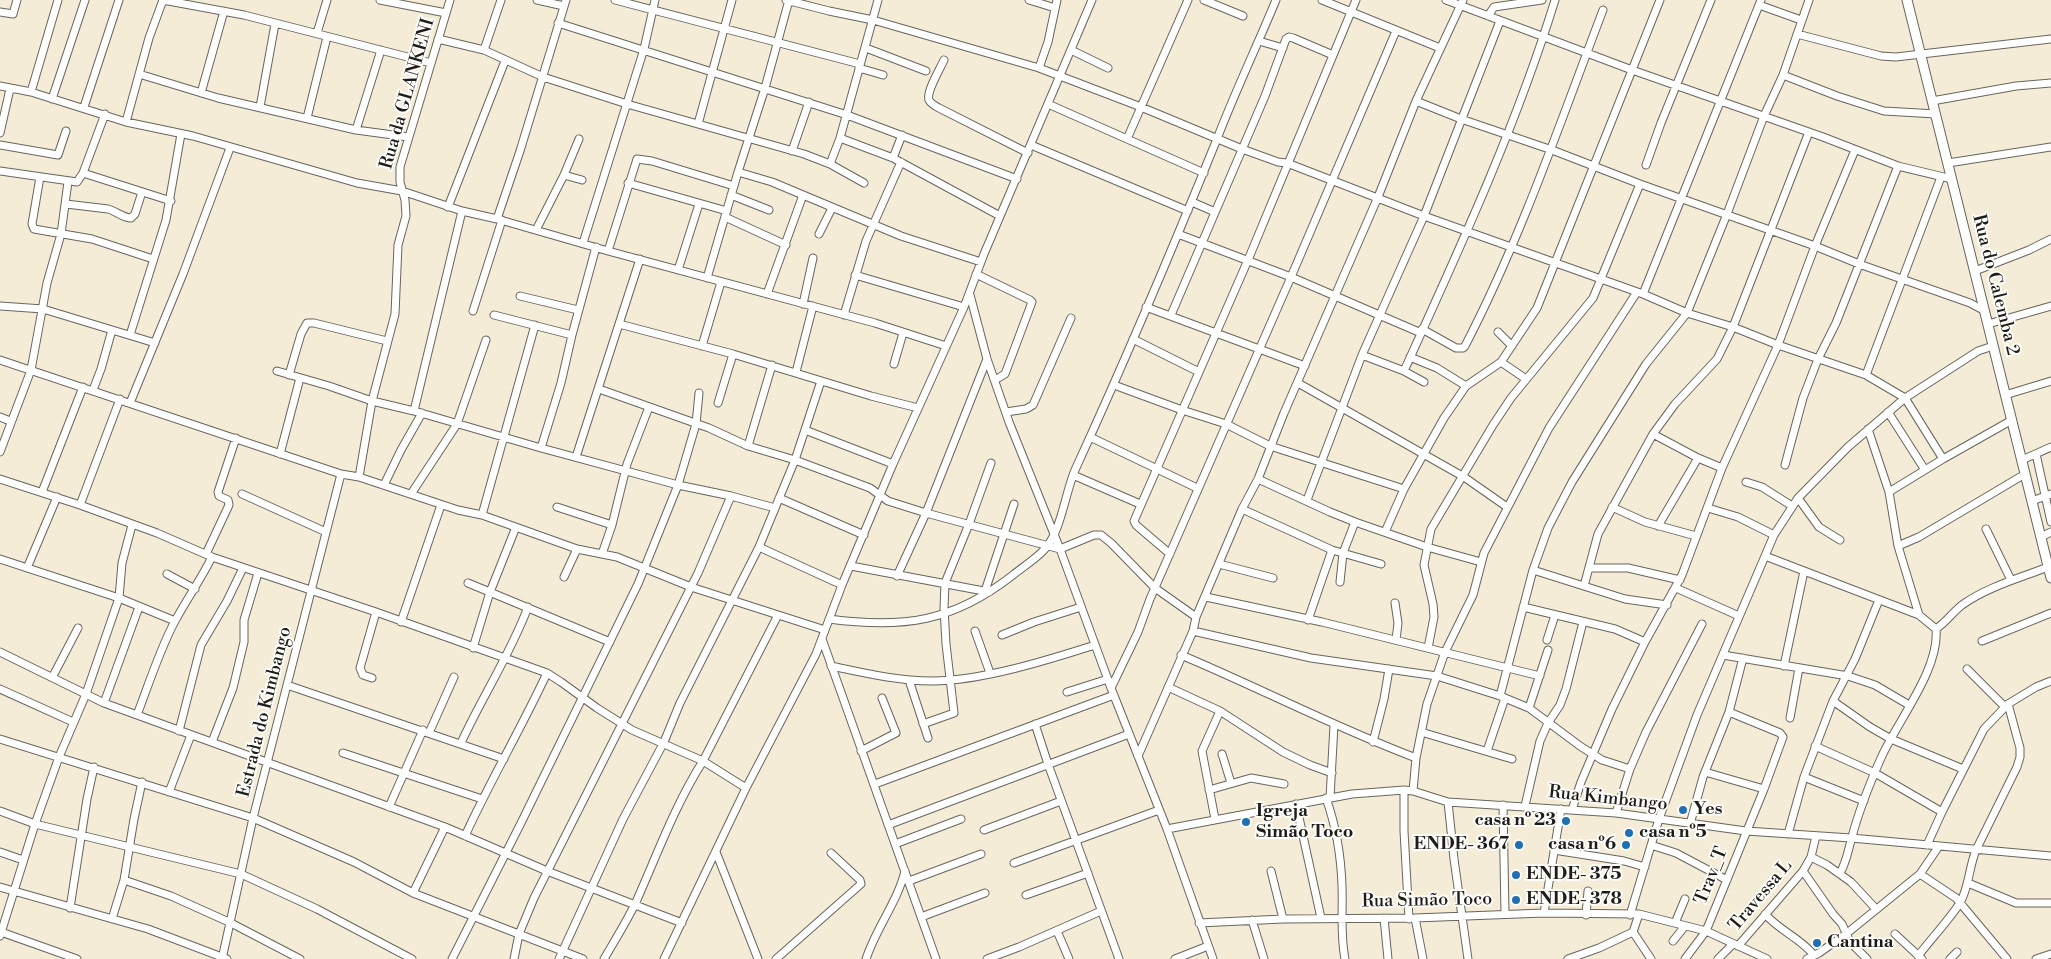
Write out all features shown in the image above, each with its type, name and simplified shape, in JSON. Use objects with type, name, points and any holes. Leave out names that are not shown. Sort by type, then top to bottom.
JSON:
[{"type":"main road","name":"Rua do Calemba 2","points":[[1907,0],[2051,578]]},
{"type":"street","points":[[0,12],[13,14],[17,0]]},
{"type":"street","points":[[31,92],[58,0]]},
{"type":"street","points":[[52,98],[85,0]]},
{"type":"street","points":[[84,107],[119,0]]},
{"type":"street","points":[[126,122],[149,38],[163,0],[224,11],[431,63]]},
{"type":"street","points":[[317,33],[326,0]]},
{"type":"street","points":[[380,0],[446,13]]},
{"type":"street","name":"Rua da GLANKENI","points":[[360,477],[372,400],[395,314],[398,245],[406,216],[405,200],[400,182],[400,167],[450,0]]},
{"type":"street","points":[[484,50],[501,0]]},
{"type":"street","points":[[472,311],[565,3],[537,0]]},
{"type":"street","points":[[615,0],[779,42],[860,66],[883,75]]},
{"type":"street","points":[[582,243],[644,49],[655,0]]},
{"type":"street","points":[[698,124],[732,0]]},
{"type":"street","points":[[707,278],[779,42],[788,0],[873,20],[1039,68],[1141,107],[1242,149],[1556,264],[1603,279],[1686,313],[1866,375],[1905,398],[1944,459]]},
{"type":"street","points":[[830,164],[847,115],[878,0]]},
{"type":"street","points":[[1029,0],[1055,8]]},
{"type":"street","points":[[1039,68],[1048,42],[1057,0]]},
{"type":"street","points":[[664,959],[746,788],[822,639],[842,585],[893,464],[964,307],[1000,216],[1092,0]]},
{"type":"street","points":[[1127,139],[1188,0]]},
{"type":"street","points":[[1204,0],[1243,16]]},
{"type":"street","points":[[829,618],[872,624],[891,624],[944,614],[964,607],[987,592],[1048,546],[1054,534],[1073,475],[1114,385],[1276,0]]},
{"type":"street","points":[[1322,0],[1440,48]]},
{"type":"street","points":[[1170,554],[1135,523],[1140,504],[1248,260],[1356,0]]},
{"type":"street","points":[[1446,0],[1462,3],[1488,16],[1544,38],[1809,132],[1898,166],[1952,179]]},
{"type":"street","points":[[1488,16],[1494,7],[1542,0]]},
{"type":"street","points":[[1404,371],[1467,230],[1506,135],[1544,38],[1555,0]]},
{"type":"street","points":[[1385,532],[1404,489],[1444,418],[1466,386],[1501,362],[1538,308],[1660,0]]},
{"type":"street","points":[[1646,165],[1660,124],[1711,0]]},
{"type":"street","points":[[1487,751],[1533,570],[1548,528],[1572,482],[1646,364],[1686,313],[1727,214],[1764,116],[1783,75],[1809,0]]},
{"type":"street","points":[[1413,791],[1416,758],[1427,704],[1445,652],[1473,595],[1484,553],[1549,428],[1640,293],[1682,198],[1760,2],[1801,20]]},
{"type":"street","points":[[1138,756],[1242,509],[1258,479],[1270,446],[1378,198],[1416,101],[1462,3]]},
{"type":"street","points":[[1178,234],[1291,277],[1378,316],[1421,331],[1456,348],[1463,348],[1480,317],[1552,150],[1603,10]]},
{"type":"street","points":[[201,93],[224,11]]},
{"type":"street","points":[[1307,500],[1362,354],[1424,216],[1500,21]]},
{"type":"street","points":[[558,23],[809,102],[1017,178]]},
{"type":"street","points":[[260,107],[275,24]]},
{"type":"street","points":[[875,784],[1035,724],[1112,692],[1197,488],[1291,277],[1396,31]]},
{"type":"street","points":[[1797,34],[1881,56],[1921,56],[2051,39]]},
{"type":"street","points":[[307,118],[327,36]]},
{"type":"street","points":[[1170,315],[1289,37],[1333,55]]},
{"type":"street","points":[[438,39],[484,50],[543,77],[626,104],[792,151],[830,164],[864,182]]},
{"type":"street","points":[[1259,41],[1283,48]]},
{"type":"street","points":[[866,48],[926,71]]},
{"type":"street","points":[[356,130],[381,50]]},
{"type":"street","points":[[1071,50],[1108,68]]},
{"type":"street","points":[[944,60],[929,91],[928,98],[939,108],[1029,149],[1188,211]]},
{"type":"street","points":[[448,207],[505,61]]},
{"type":"street","points":[[139,74],[201,93],[356,130],[408,138]]},
{"type":"street","points":[[1783,75],[1837,96],[1884,111],[1936,114]]},
{"type":"street","points":[[1932,101],[2016,86],[2051,82]]},
{"type":"street","points":[[0,86],[31,92],[84,107],[126,122],[181,134],[356,183],[402,191],[462,211],[500,219],[608,251],[813,306],[946,346]]},
{"type":"street","points":[[0,133],[10,89]]},
{"type":"street","points":[[1416,101],[1970,303],[1985,311]]},
{"type":"street","points":[[792,151],[809,102]]},
{"type":"street","points":[[1048,104],[1204,173]]},
{"type":"street","points":[[0,171],[77,182],[83,173],[105,114]]},
{"type":"street","points":[[0,145],[58,156],[66,132]]},
{"type":"street","points":[[1584,586],[1598,534],[1654,434],[1675,404],[1717,359],[1733,328],[1809,132]]},
{"type":"street","points":[[130,336],[171,201],[181,134]]},
{"type":"street","points":[[893,158],[902,135]]},
{"type":"street","points":[[840,138],[893,158],[1000,216]]},
{"type":"street","points":[[536,230],[564,175],[579,139]]},
{"type":"street","points":[[1948,163],[2051,147]]},
{"type":"street","points":[[130,402],[183,274],[230,148]]},
{"type":"street","points":[[1572,810],[1581,782],[1612,709],[1645,642],[1680,580],[1722,468],[1778,345],[1815,246],[1855,150]]},
{"type":"street","points":[[608,251],[636,159],[639,158],[734,186]]},
{"type":"street","points":[[844,315],[873,225],[901,162]]},
{"type":"street","points":[[1785,465],[1803,398],[1818,359],[1836,322],[1898,166]]},
{"type":"street","points":[[738,172],[772,182],[901,236],[981,262]]},
{"type":"street","points":[[83,173],[171,201]]},
{"type":"street","points":[[564,175],[582,180]]},
{"type":"street","points":[[1866,375],[1941,177]]},
{"type":"street","points":[[40,178],[32,227],[108,243],[153,259]]},
{"type":"street","points":[[0,452],[10,421],[31,370],[47,283],[61,234],[68,182]]},
{"type":"street","points":[[628,183],[726,214],[786,245]]},
{"type":"street","points":[[1428,648],[1434,617],[1433,604],[1424,570],[1431,529],[1464,477],[1493,425],[1526,380],[1589,304],[1603,279],[1622,225],[1640,184]]},
{"type":"street","points":[[66,204],[108,209],[124,217],[131,218],[135,214],[142,192]]},
{"type":"street","points":[[731,195],[769,210]]},
{"type":"street","points":[[767,294],[803,195]]},
{"type":"street","points":[[1192,202],[1215,212]]},
{"type":"street","points":[[678,270],[699,204]]},
{"type":"street","points":[[819,234],[832,208]]},
{"type":"street","points":[[384,485],[418,412],[462,211]]},
{"type":"street","points":[[1974,271],[2029,250],[2051,239]]},
{"type":"street","points":[[540,448],[561,383],[578,310],[596,247]]},
{"type":"street","points":[[803,304],[813,258]]},
{"type":"street","points":[[576,457],[640,259]]},
{"type":"street","points":[[976,274],[1032,302],[1005,374],[995,380]]},
{"type":"street","points":[[855,276],[964,307]]},
{"type":"street","points":[[702,346],[722,282]]},
{"type":"street","points":[[969,295],[987,359],[1006,412],[1060,549],[1128,734],[1167,829],[1213,959]]},
{"type":"street","points":[[520,296],[578,310]]},
{"type":"street","points":[[0,306],[43,308],[155,343]]},
{"type":"street","points":[[796,372],[813,306]]},
{"type":"street","points":[[1988,324],[2051,306]]},
{"type":"street","points":[[1146,307],[1305,366]]},
{"type":"street","points":[[494,315],[572,335]]},
{"type":"street","points":[[1006,412],[1026,409],[1033,405],[1071,318]]},
{"type":"street","points":[[289,375],[301,334],[307,323],[314,323],[387,341]]},
{"type":"street","points":[[619,324],[733,354],[918,408]]},
{"type":"street","points":[[482,515],[535,325]]},
{"type":"street","points":[[93,390],[112,330]]},
{"type":"street","points":[[1498,332],[1512,346]]},
{"type":"street","points":[[894,364],[903,333]]},
{"type":"street","points":[[1133,339],[1199,372]]},
{"type":"street","points":[[411,494],[457,424],[486,340]]},
{"type":"street","points":[[1630,915],[1658,819],[1697,715],[1774,535],[1792,506],[1848,446],[1905,398],[1978,351],[1993,346]]},
{"type":"street","points":[[718,403],[733,354]]},
{"type":"street","points":[[1362,354],[1404,371],[1424,382]]},
{"type":"street","points":[[1410,357],[1436,368],[1466,386]]},
{"type":"street","points":[[897,576],[926,513],[987,359]]},
{"type":"street","points":[[0,360],[341,474],[360,477],[441,505],[482,515],[577,549],[617,557],[691,587],[825,630]]},
{"type":"street","points":[[1501,362],[1526,380]]},
{"type":"street","points":[[748,446],[772,365]]},
{"type":"street","points":[[278,371],[540,448],[678,485],[731,496],[775,508]]},
{"type":"street","points":[[280,454],[300,378]]},
{"type":"street","points":[[560,959],[623,819],[662,745],[680,703],[759,546],[794,460],[821,381]]},
{"type":"street","points":[[2005,395],[2051,381]]},
{"type":"street","points":[[1298,383],[1464,477],[1507,507]]},
{"type":"street","points":[[1114,385],[1226,424],[1270,446],[1404,489]]},
{"type":"street","points":[[42,492],[84,387]]},
{"type":"street","points":[[599,389],[739,440],[748,446],[794,460],[870,488],[888,501],[926,513],[1060,549],[1094,535],[1101,535],[1155,588],[1196,617]]},
{"type":"street","points":[[452,959],[610,642],[644,569],[678,485],[696,424],[699,394]]},
{"type":"street","points":[[80,504],[120,399]]},
{"type":"street","points":[[602,554],[612,525],[625,471],[649,407]]},
{"type":"street","points":[[1888,412],[1925,470]]},
{"type":"street","points":[[0,417],[10,421]]},
{"type":"street","points":[[1889,492],[2012,420]]},
{"type":"street","points":[[1868,429],[1889,492],[1898,546],[1919,615]]},
{"type":"street","points":[[804,430],[893,464]]},
{"type":"street","points":[[1654,434],[1698,458],[1722,468]]},
{"type":"street","points":[[1090,437],[1197,488]]},
{"type":"street","points":[[137,715],[156,662],[175,621],[195,589],[229,506],[228,500],[219,496],[218,492],[236,438]]},
{"type":"street","points":[[2022,460],[2051,447]]},
{"type":"street","points":[[2036,454],[2048,496],[2051,522]]},
{"type":"street","points":[[1658,526],[1698,458]]},
{"type":"street","points":[[923,724],[954,714],[944,614],[944,583],[969,524],[991,463]]},
{"type":"street","name":"Estrada do Kimbango","points":[[224,958],[253,818],[341,474]]},
{"type":"street","points":[[1898,546],[2025,474]]},
{"type":"street","points":[[1073,475],[1140,504]]},
{"type":"street","points":[[0,479],[80,504],[209,556],[376,612],[546,673],[621,723],[662,745],[702,762],[746,788]]},
{"type":"street","points":[[1258,479],[1356,522],[1427,547],[1481,562]]},
{"type":"street","points":[[1746,482],[1769,491],[1792,506]]},
{"type":"street","points":[[242,494],[326,532]]},
{"type":"street","points":[[514,959],[519,934],[547,871],[698,573],[731,496]]},
{"type":"street","points":[[2032,501],[2048,496]]},
{"type":"street","points":[[27,568],[57,497]]},
{"type":"street","points":[[779,498],[864,536]]},
{"type":"street","points":[[1798,498],[1819,527],[1840,540]]},
{"type":"street","points":[[987,592],[1014,504]]},
{"type":"street","points":[[401,622],[441,505]]},
{"type":"street","points":[[556,507],[612,525]]},
{"type":"street","points":[[1612,507],[1658,526],[1696,536]]},
{"type":"street","points":[[1708,508],[1738,517],[1774,535]]},
{"type":"street","points":[[1242,509],[1332,550],[1381,564]]},
{"type":"street","points":[[1340,582],[1343,553],[1356,522]]},
{"type":"street","points":[[78,959],[1,934],[35,824],[59,757],[86,694],[119,598],[122,563],[132,524]]},
{"type":"street","points":[[473,648],[490,592],[516,528]]},
{"type":"street","points":[[1986,529],[2011,580]]},
{"type":"street","points":[[2041,536],[2051,532]]},
{"type":"street","points":[[759,546],[842,585]]},
{"type":"street","points":[[564,577],[577,549]]},
{"type":"street","points":[[1308,620],[1332,550]]},
{"type":"street","points":[[1765,556],[1919,615],[1936,629],[1935,654],[1875,772],[1852,838],[1848,858],[1840,873]]},
{"type":"street","points":[[0,559],[119,598],[175,621]]},
{"type":"street","points":[[1219,564],[1273,578]]},
{"type":"street","points":[[851,566],[987,592]]},
{"type":"street","points":[[1936,629],[1962,605],[2011,580],[2048,567]]},
{"type":"street","points":[[179,731],[201,645],[227,601],[243,568]]},
{"type":"street","points":[[1589,568],[1628,568],[1680,580]]},
{"type":"street","points":[[1533,570],[1625,599],[1667,605]]},
{"type":"street","points":[[1784,666],[1804,571]]},
{"type":"street","points":[[212,742],[233,688],[243,648],[244,620],[258,573]]},
{"type":"street","points":[[167,574],[195,589]]},
{"type":"street","points":[[468,583],[610,642]]},
{"type":"street","points":[[1676,588],[1739,616]]},
{"type":"street","points":[[1206,596],[1540,676]]},
{"type":"street","points":[[1788,834],[1804,777],[1833,701],[1848,676],[1864,640],[1878,600]]},
{"type":"street","points":[[1395,603],[1398,623],[1396,640]]},
{"type":"street","points":[[104,703],[139,607]]},
{"type":"street","points":[[461,743],[476,710],[519,632],[528,607]]},
{"type":"street","points":[[1002,635],[1080,607]]},
{"type":"street","points":[[1523,607],[1623,632],[1645,642]]},
{"type":"street","points":[[372,678],[363,675],[360,668],[376,612]]},
{"type":"street","points":[[1982,641],[2051,613]]},
{"type":"street","points":[[604,959],[635,904],[693,776],[778,614]]},
{"type":"street","points":[[1547,640],[1555,615]]},
{"type":"street","points":[[1525,806],[1540,741],[1548,722],[1560,705],[1566,689],[1583,622]]},
{"type":"street","points":[[1616,813],[1630,769],[1646,732],[1702,624]]},
{"type":"street","points":[[53,676],[78,628]]},
{"type":"street","points":[[975,631],[990,674]]},
{"type":"street","points":[[1192,631],[1311,658],[1437,676],[1502,697],[1529,708],[1602,760],[1630,769]]},
{"type":"street","points":[[822,639],[830,666],[875,784],[936,959]]},
{"type":"street","points":[[830,666],[910,680],[950,680],[990,674],[1095,646]]},
{"type":"street","points":[[1529,708],[1548,650]]},
{"type":"street","points":[[0,652],[53,676],[104,703],[445,827],[505,854],[682,923]]},
{"type":"street","points":[[1182,655],[1334,725],[1416,758]]},
{"type":"street","points":[[1723,655],[1848,676],[1875,685],[1909,705]]},
{"type":"street","points":[[1690,824],[1705,772],[1729,712],[1743,658]]},
{"type":"street","points":[[1790,718],[1799,668]]},
{"type":"street","points":[[1374,742],[1389,669]]},
{"type":"street","points":[[1895,934],[1920,957],[1960,902],[1968,883],[1971,862],[2017,767],[2020,757],[2020,748],[2006,705],[1967,669]]},
{"type":"street","points":[[465,836],[546,673]]},
{"type":"street","points":[[390,807],[404,773],[454,677]]},
{"type":"street","points":[[1066,692],[1108,679]]},
{"type":"street","points":[[910,680],[928,738]]},
{"type":"street","points":[[1927,845],[1984,729],[2006,705],[2036,687],[2051,681]]},
{"type":"street","points":[[287,685],[504,759]]},
{"type":"street","points":[[1168,687],[1220,711],[1283,752],[1310,766],[1332,773]]},
{"type":"street","points":[[0,690],[73,722]]},
{"type":"street","points":[[861,751],[896,733],[882,698]]},
{"type":"street","points":[[1833,701],[1870,728],[1891,739],[1963,769]]},
{"type":"street","points":[[1215,819],[1202,747],[1220,711]]},
{"type":"street","name":"Trav_T","points":[[1685,959],[1706,931],[1781,744],[1782,735],[1729,712]]},
{"type":"street","points":[[1035,724],[1119,959]]},
{"type":"street","points":[[1334,725],[1332,773],[1328,798],[1340,852],[1341,940],[1345,959]]},
{"type":"street","points":[[1421,732],[1512,759]]},
{"type":"street","points":[[888,825],[1128,734]]},
{"type":"street","points":[[169,792],[191,735]]},
{"type":"street","points":[[0,740],[94,767],[253,818],[354,862],[413,893],[583,959]]},
{"type":"street","points":[[1816,746],[1875,772],[1942,812]]},
{"type":"street","points":[[343,753],[482,799]]},
{"type":"street","points":[[1222,754],[1231,783]]},
{"type":"street","points":[[70,908],[87,799],[94,767]]},
{"type":"street","points":[[1705,772],[1764,789]]},
{"type":"street","points":[[1804,777],[1864,801]]},
{"type":"street","points":[[1209,790],[1251,778],[1284,784]]},
{"type":"street","points":[[112,919],[124,880],[142,782]]},
{"type":"street","points":[[1404,790],[1404,831],[1412,918],[1423,959]]},
{"type":"street","name":"Rua Kimbango","points":[[1167,829],[1352,794],[1404,790],[1448,802],[1616,813],[1746,831],[1852,838],[2051,856]]},
{"type":"street","points":[[984,830],[1061,801]]},
{"type":"street","points":[[1448,802],[1468,959]]},
{"type":"street","points":[[1296,804],[1321,918]]},
{"type":"street","points":[[1503,805],[1505,914]]},
{"type":"street","points":[[1544,913],[1561,809]]},
{"type":"street","points":[[1014,863],[1159,810]]},
{"type":"street","points":[[0,811],[35,824],[241,874],[317,909],[412,959]]},
{"type":"street","points":[[895,844],[961,819]]},
{"type":"street","points":[[413,893],[445,827]]},
{"type":"street","name":"Travessa L","points":[[1718,959],[1736,945],[1766,914],[1803,871],[1811,857],[1816,836]]},
{"type":"street","points":[[1651,844],[1676,853],[1727,880]]},
{"type":"street","points":[[1766,914],[1778,928],[1802,941],[1811,958],[1846,934],[1920,874],[1938,846]]},
{"type":"street","points":[[1554,850],[1645,866]]},
{"type":"street","points":[[0,852],[24,860]]},
{"type":"street","points":[[716,852],[758,959]]},
{"type":"street","points":[[776,959],[861,884],[860,880],[831,853]]},
{"type":"street","points":[[909,881],[981,854]]},
{"type":"street","points":[[1811,857],[1840,873],[1876,909]]},
{"type":"street","points":[[866,959],[891,910],[905,871]]},
{"type":"street","points":[[1803,871],[1842,924],[1850,942],[1867,959]]},
{"type":"street","points":[[1271,872],[1282,919]]},
{"type":"street","points":[[1026,896],[1088,873]]},
{"type":"street","points":[[1920,874],[1949,892],[1960,902],[2007,959]]},
{"type":"street","points":[[124,880],[170,896],[232,923],[300,959]]},
{"type":"street","points":[[1968,883],[2016,902],[2051,903]]},
{"type":"street","points":[[0,887],[148,929],[224,958]]},
{"type":"street","points":[[1586,915],[1588,891]]},
{"type":"street","points":[[921,918],[986,893]]},
{"type":"street","points":[[1675,923],[1685,899]]},
{"type":"street","points":[[987,959],[1101,911]]},
{"type":"street","name":"Rua Simão Toco","points":[[1199,923],[1321,918],[1462,917],[1544,913],[1586,915],[1639,914],[1706,931],[1767,959]]},
{"type":"street","points":[[1568,959],[1587,956],[1633,932],[1639,914]]},
{"type":"street","points":[[1384,918],[1388,959]]},
{"type":"street","points":[[1252,920],[1264,959]]},
{"type":"street","points":[[1673,941],[1685,926]]},
{"type":"street","points":[[1057,931],[1069,959]]},
{"type":"street","points":[[1633,932],[1651,959]]},
{"type":"street","points":[[1175,959],[1208,946]]},
{"type":"street","points":[[1950,959],[1957,952]]},
{"type":"street","points":[[2036,959],[2051,954]]},
{"type":"place","name":"Yes","points":[[1683,810]]},
{"type":"place","name":"casa nº 23","points":[[1566,821]]},
{"type":"place","name":"Igreja Simão Toco","points":[[1246,822]]},
{"type":"place","name":"casa nº5","points":[[1629,833]]},
{"type":"place","name":"ENDE- 367","points":[[1519,845]]},
{"type":"place","name":"casa nº6","points":[[1626,845]]},
{"type":"place","name":"ENDE- 375","points":[[1516,875]]},
{"type":"place","name":"ENDE- 378","points":[[1516,900]]},
{"type":"place","name":"Cantina","points":[[1817,943]]}]
